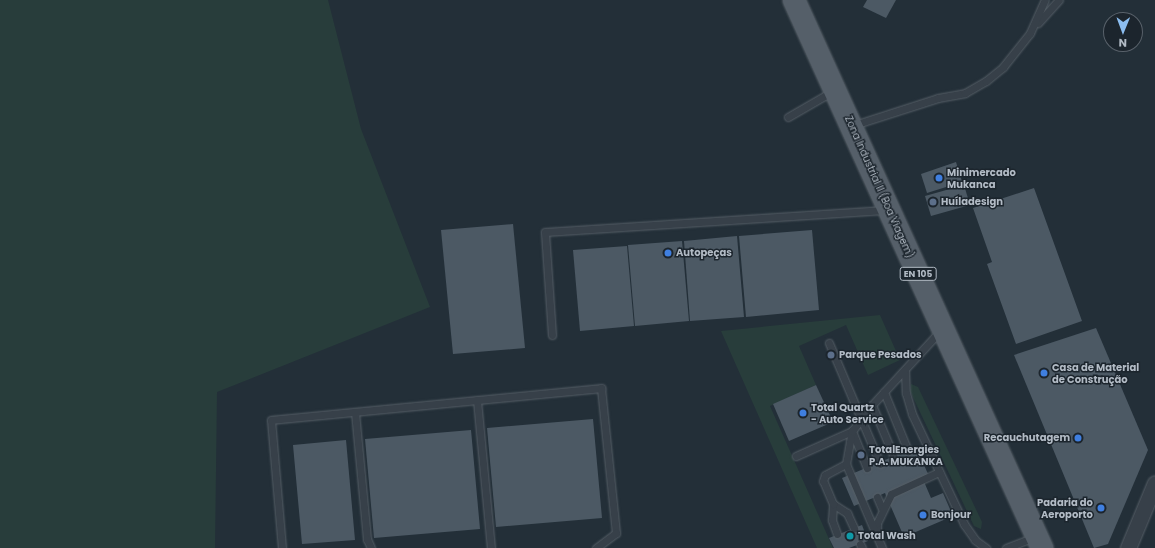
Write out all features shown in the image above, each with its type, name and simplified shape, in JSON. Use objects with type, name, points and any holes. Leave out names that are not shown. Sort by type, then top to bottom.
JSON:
[{"type":"main road","name":"Zona Industrial II (Boa Viagem)","points":[[794,0],[1039,542]]},
{"type":"street","points":[[1128,548],[1155,483]]},
{"type":"lane","points":[[1030,33],[1041,0]]},
{"type":"lane","points":[[1030,33],[1045,0]]},
{"type":"lane","points":[[851,126],[970,90],[986,81],[1003,67],[1059,0]]},
{"type":"lane","points":[[788,118],[835,90]]},
{"type":"lane","points":[[552,335],[545,232],[889,210]]},
{"type":"lane","points":[[882,548],[846,464],[852,431],[872,405],[942,327]]},
{"type":"lane","points":[[829,343],[880,464]]},
{"type":"lane","points":[[905,370],[906,394],[912,414],[964,524],[974,540],[986,548]]},
{"type":"lane","points":[[282,548],[271,420],[601,388],[616,533],[596,548]]},
{"type":"lane","points":[[884,392],[908,451]]},
{"type":"lane","points":[[477,400],[491,548]]},
{"type":"lane","points":[[872,405],[894,458]]},
{"type":"lane","points":[[355,412],[367,539],[371,548]]},
{"type":"lane","points":[[796,456],[852,431]]},
{"type":"lane","points":[[852,431],[867,468]]},
{"type":"lane","points":[[838,534],[832,520],[833,504],[823,481],[825,475],[846,464]]},
{"type":"lane","points":[[877,538],[877,523],[882,509],[891,494],[939,472]]},
{"type":"lane","points":[[878,497],[882,509]]},
{"type":"lane","points":[[833,504],[847,513],[854,528]]},
{"type":"lane","points":[[1006,548],[1039,542]]},
{"type":"green space","points":[[0,0],[328,0],[361,129],[430,307],[217,392],[215,548],[0,548]]},
{"type":"green space","points":[[880,315],[900,360],[868,375],[846,325],[799,346],[816,385],[770,406],[833,548],[817,548],[721,331]]},
{"type":"green space","points":[[911,384],[918,387],[982,522],[981,529],[974,526],[910,391]]},
{"type":"building","points":[[867,0],[896,0],[886,18],[863,7]]},
{"type":"building","points":[[956,162],[962,182],[927,193],[921,174]]},
{"type":"building","points":[[964,185],[970,205],[931,216],[925,196]]},
{"type":"building","points":[[1034,188],[1082,321],[1016,344],[987,264],[992,262],[973,208]]},
{"type":"building","points":[[513,224],[525,348],[453,354],[441,230]]},
{"type":"building","points":[[812,230],[819,310],[746,317],[739,236]]},
{"type":"building","points":[[737,236],[744,317],[690,321],[684,241]]},
{"type":"building","points":[[682,241],[689,321],[635,326],[628,245]]},
{"type":"building","points":[[627,246],[634,326],[580,331],[573,250]]},
{"type":"building","points":[[1096,328],[1148,450],[1108,544],[1094,548],[1014,355]]},
{"type":"building","name":"Total Quartz - Auto Service","points":[[816,385],[833,422],[789,441],[773,404]]},
{"type":"building","points":[[593,419],[602,518],[496,527],[487,428]]},
{"type":"building","points":[[471,430],[480,529],[374,538],[365,439]]},
{"type":"building","points":[[346,440],[355,540],[302,544],[293,445]]},
{"type":"building","points":[[916,447],[928,474],[922,477],[931,498],[943,493],[953,516],[904,537],[885,493],[854,506],[842,478]]},
{"type":"building","name":"Total Wash","points":[[862,525],[868,541],[849,548],[834,548],[829,538]]},
{"type":"place","name":"Minimercado Mukanca","points":[[939,178]]},
{"type":"place","name":"Huíladesign","points":[[933,202]]},
{"type":"place","name":"Autopeças","points":[[668,253]]},
{"type":"place","name":"Parque Pesados","points":[[831,355]]},
{"type":"place","name":"Casa de Material de Construção","points":[[1044,373]]},
{"type":"place","name":"Total Quartz - Auto Service","points":[[803,413]]},
{"type":"place","name":"Recauchutagem","points":[[1078,438]]},
{"type":"place","name":"TotalEnergies P.A. MUKANKA","points":[[861,455]]},
{"type":"place","name":"Padaria do Aeroporto","points":[[1101,508]]},
{"type":"place","name":"Bonjour","points":[[923,515]]},
{"type":"place","name":"Total Wash","points":[[850,536]]}]
